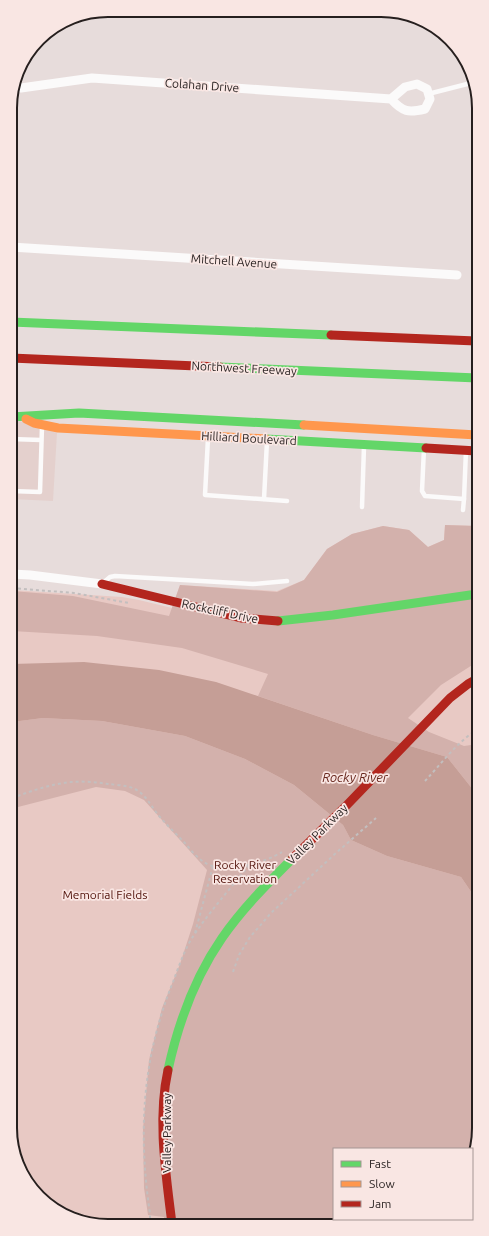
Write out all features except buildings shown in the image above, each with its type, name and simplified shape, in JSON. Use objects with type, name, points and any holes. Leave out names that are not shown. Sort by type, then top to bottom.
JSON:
[{"type":"main road","points":[[17,322],[472,341]]},
{"type":"main road","name":"Northwest Freeway","points":[[17,358],[472,378]]},
{"type":"main road","name":"Hilliard Boulevard","points":[[17,417],[79,413],[472,435]]},
{"type":"main road","name":"Hilliard Boulevard","points":[[23,417],[34,423],[58,428],[472,451]]},
{"type":"main road","name":"Rockcliff Drive","points":[[102,584],[241,618],[274,621],[333,615],[472,595]]},
{"type":"main road","name":"Valley Parkway","points":[[171,1219],[165,1158],[165,1088],[170,1059],[182,1018],[200,975],[230,927],[258,893],[450,698],[472,682]]},
{"type":"street","name":"Colahan Drive","points":[[19,88],[92,78],[391,99]]},
{"type":"street","points":[[417,84],[427,89],[430,99],[425,109],[412,112],[400,108],[391,99],[405,87],[417,84]]},
{"type":"street","name":"Mitchell Avenue","points":[[17,247],[457,275]]},
{"type":"street","name":"Rockcliff Drive","points":[[17,574],[102,584]]},
{"type":"lane","points":[[428,94],[469,84]]},
{"type":"lane","points":[[17,491],[40,492],[42,424]]},
{"type":"lane","points":[[208,436],[205,495],[288,500]]},
{"type":"lane","points":[[17,439],[42,440]]},
{"type":"lane","points":[[264,499],[267,439]]},
{"type":"lane","points":[[362,507],[364,445]]},
{"type":"lane","points":[[424,448],[422,491],[425,496],[464,499]]},
{"type":"lane","points":[[463,510],[466,450]]},
{"type":"lane","points":[[102,584],[110,577],[115,576],[253,584],[287,581]]},
{"type":"path","points":[[425,781],[456,747],[472,732]]},
{"type":"path","points":[[17,796],[44,787],[71,782],[89,782],[133,788],[143,795],[159,815],[204,863],[213,866],[233,867],[249,865],[264,861],[283,852]]},
{"type":"path","points":[[233,972],[239,955],[250,937],[272,913],[376,818]]},
{"type":"path","points":[[194,936],[213,866]]},
{"type":"shaded area","points":[[17,421],[25,422],[57,433],[53,501],[17,499]]},
{"type":"green space","name":"Rocky River Reservation","points":[[445,525],[472,526],[472,1134],[469,1148],[333,1148],[333,1219],[102,1219],[79,1214],[57,1204],[32,1179],[26,1168],[20,1152],[17,1128],[17,590],[122,597],[172,608],[180,585],[277,591],[304,580],[327,549],[352,534],[383,526],[409,530],[428,547],[444,540]]},
{"type":"green space","points":[[445,525],[472,526],[472,665],[441,685],[408,718],[429,732],[464,746],[472,745],[472,788],[447,757],[373,735],[258,696],[268,674],[182,648],[97,636],[17,631],[17,591],[73,596],[169,616],[180,585],[277,592],[304,580],[327,549],[352,534],[383,526],[409,530],[428,547],[444,540]]},
{"type":"green space","points":[[43,718],[102,721],[185,736],[245,759],[294,785],[343,825],[351,840],[387,856],[461,877],[472,893],[472,1134],[469,1148],[333,1148],[333,1219],[164,1219],[164,1217],[148,1215],[144,1188],[143,1129],[149,1060],[162,1008],[180,964],[193,924],[207,870],[144,800],[125,791],[96,787],[17,808],[17,721]]},
{"type":"water","name":"Rocky River","points":[[84,662],[159,670],[216,682],[373,735],[447,757],[472,788],[472,893],[461,877],[387,856],[351,840],[343,825],[294,785],[245,759],[185,736],[102,721],[43,718],[17,721],[17,664]]},
{"type":"traffic: fast","points":[[17,322],[331,335]]},
{"type":"traffic: fast","points":[[220,367],[472,378]]},
{"type":"traffic: fast","points":[[17,417],[79,413],[304,425]]},
{"type":"traffic: fast","points":[[266,439],[426,448]]},
{"type":"traffic: fast","points":[[278,621],[333,615],[472,595]]},
{"type":"traffic: fast","points":[[168,1070],[182,1018],[212,953],[246,907],[292,859]]},
{"type":"traffic: slow","points":[[26,419],[34,423],[58,428],[266,439]]},
{"type":"traffic: slow","points":[[304,425],[472,435]]},
{"type":"traffic: jam","points":[[331,335],[472,341]]},
{"type":"traffic: jam","points":[[17,358],[220,367]]},
{"type":"traffic: jam","points":[[426,448],[472,451]]},
{"type":"traffic: jam","points":[[102,584],[241,618],[278,621]]},
{"type":"traffic: jam","points":[[292,859],[345,807],[450,698],[472,682]]},
{"type":"traffic: jam","points":[[168,1070],[163,1108],[163,1128],[165,1166],[171,1219]]},
{"type":"park label","name":"Memorial Fields","points":[[105,894]]}]
